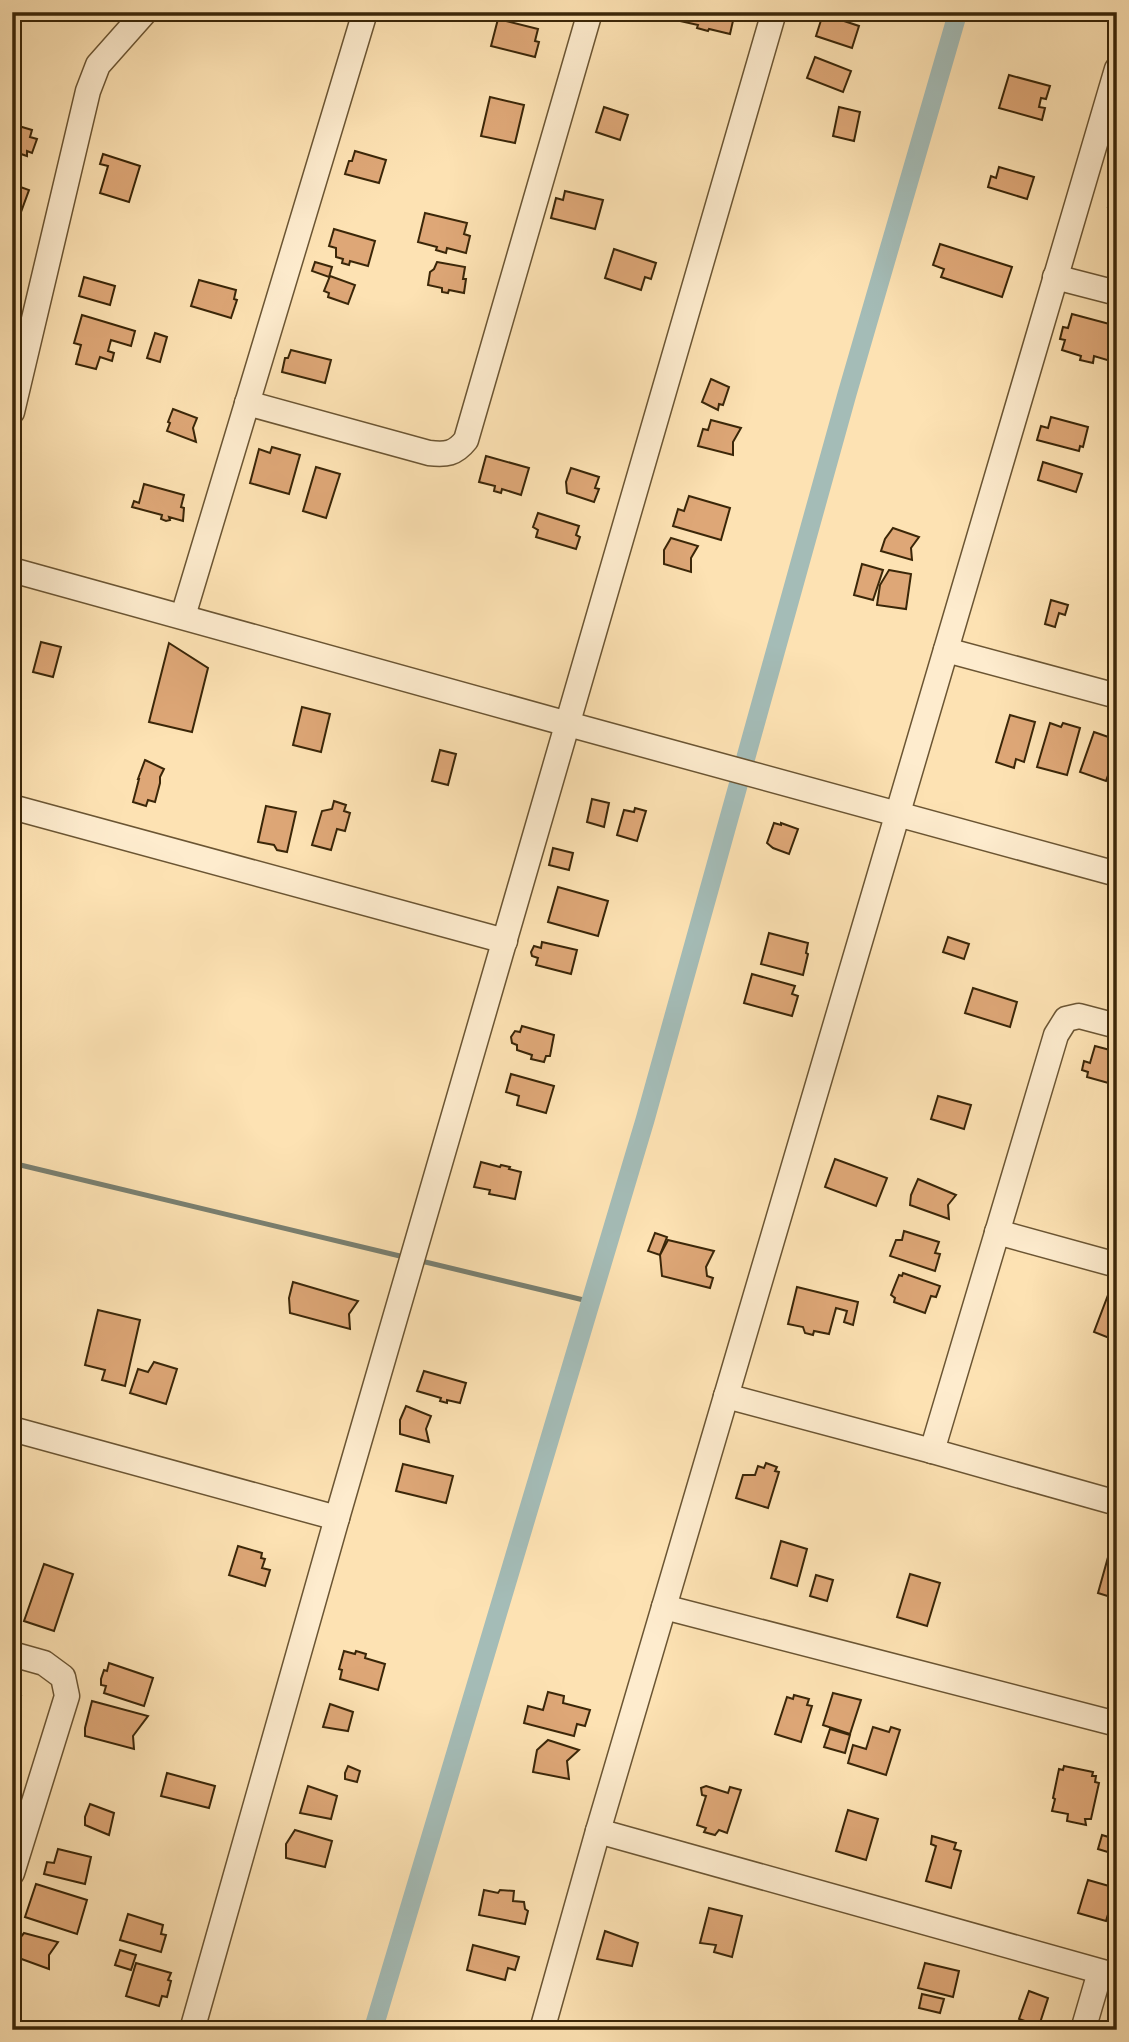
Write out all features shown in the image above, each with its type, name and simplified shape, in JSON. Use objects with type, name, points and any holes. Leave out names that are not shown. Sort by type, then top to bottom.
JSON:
[{"type":"street","points":[[12,412],[88,91],[98,65],[145,12]]},
{"type":"street","points":[[183,616],[365,12]]},
{"type":"street","points":[[247,404],[429,453],[450,454],[461,446],[466,440],[590,12]]},
{"type":"street","points":[[192,2030],[337,1518],[774,12]]},
{"type":"street","points":[[542,2030],[598,1831],[1117,69]]},
{"type":"street","points":[[1055,277],[1117,293]]},
{"type":"street","points":[[12,570],[1117,874]]},
{"type":"street","points":[[946,650],[1117,695]]},
{"type":"street","points":[[12,807],[505,941]]},
{"type":"street","points":[[932,1451],[1056,1035],[1066,1019],[1079,1016],[1117,1026]]},
{"type":"street","points":[[997,1232],[1117,1265]]},
{"type":"street","points":[[726,1396],[1117,1503]]},
{"type":"street","points":[[12,1429],[337,1518]]},
{"type":"street","points":[[664,1607],[1117,1724]]},
{"type":"street","points":[[12,1654],[44,1663],[63,1677],[67,1696],[12,1873]]},
{"type":"street","points":[[598,1831],[1108,1974],[1083,2030]]},
{"type":"building","points":[[682,12],[735,12],[730,34],[709,29],[708,31],[697,28],[698,25],[680,21]]},
{"type":"building","points":[[823,14],[859,26],[852,48],[816,36]]},
{"type":"building","points":[[498,19],[538,29],[535,41],[539,42],[535,57],[491,46]]},
{"type":"building","points":[[815,57],[851,71],[843,92],[807,78]]},
{"type":"building","points":[[1009,75],[1050,86],[1046,99],[1041,98],[1039,107],[1045,108],[1042,120],[999,108]]},
{"type":"building","points":[[490,97],[524,105],[515,143],[481,136]]},
{"type":"building","points":[[604,107],[628,115],[620,140],[596,132]]},
{"type":"building","points":[[839,107],[860,112],[854,141],[833,136]]},
{"type":"building","points":[[12,124],[32,130],[30,137],[37,139],[32,153],[27,151],[27,156],[12,151]]},
{"type":"building","points":[[355,151],[386,160],[379,183],[345,174]]},
{"type":"building","points":[[103,154],[140,166],[129,202],[100,193],[108,166],[100,164]]},
{"type":"building","points":[[999,167],[1034,177],[1027,199],[988,187],[991,176],[996,178]]},
{"type":"building","points":[[1117,178],[1117,210],[1108,207]]},
{"type":"building","points":[[12,184],[29,190],[21,212],[12,209]]},
{"type":"building","points":[[565,191],[603,200],[595,229],[551,218],[556,198],[563,200]]},
{"type":"building","points":[[425,213],[467,223],[464,234],[470,236],[466,253],[447,248],[446,253],[436,250],[437,247],[418,242]]},
{"type":"building","points":[[334,229],[375,241],[368,266],[350,261],[349,265],[336,257],[336,248],[329,246]]},
{"type":"building","points":[[940,244],[1012,267],[1002,297],[941,277],[944,269],[933,265]]},
{"type":"building","points":[[614,249],[656,263],[651,279],[645,277],[641,290],[605,278]]},
{"type":"building","points":[[315,262],[332,267],[329,277],[312,271]]},
{"type":"building","points":[[437,262],[465,267],[464,293],[449,290],[448,293],[442,292],[442,288],[428,285],[430,272]]},
{"type":"building","points":[[330,276],[355,285],[348,304],[328,297],[329,293],[324,291]]},
{"type":"building","points":[[84,277],[115,286],[110,305],[79,296]]},
{"type":"building","points":[[199,280],[236,290],[234,299],[237,300],[231,318],[191,306]]},
{"type":"building","points":[[1072,314],[1117,326],[1117,363],[1094,356],[1093,363],[1080,360],[1081,356],[1062,350],[1065,340],[1060,339],[1063,327],[1068,328]]},
{"type":"building","points":[[82,315],[135,331],[131,346],[111,340],[108,351],[114,353],[112,361],[100,357],[96,369],[76,364],[81,345],[74,343]]},
{"type":"building","points":[[155,333],[167,337],[160,362],[147,358]]},
{"type":"building","points":[[291,350],[331,360],[325,383],[282,372],[285,358],[288,358]]},
{"type":"building","points":[[711,379],[729,387],[723,405],[719,404],[718,410],[702,402]]},
{"type":"building","points":[[173,409],[197,418],[193,428],[196,442],[167,431]]},
{"type":"building","points":[[1051,417],[1088,427],[1083,447],[1080,446],[1079,451],[1037,440],[1041,426],[1048,428]]},
{"type":"building","points":[[711,420],[741,428],[733,442],[733,455],[698,446],[703,429],[708,430]]},
{"type":"building","points":[[272,447],[300,455],[289,494],[250,483],[259,449],[270,453]]},
{"type":"building","points":[[486,456],[529,468],[521,495],[502,489],[501,493],[494,491],[495,486],[479,482]]},
{"type":"building","points":[[1043,462],[1082,474],[1076,492],[1038,480]]},
{"type":"building","points":[[316,467],[340,474],[326,518],[303,511]]},
{"type":"building","points":[[571,468],[599,477],[595,488],[599,489],[594,502],[567,493],[566,482]]},
{"type":"building","points":[[144,484],[184,495],[181,507],[184,508],[183,521],[169,517],[170,520],[166,521],[161,519],[162,515],[132,507],[134,501],[139,503]]},
{"type":"building","points":[[689,496],[730,508],[721,540],[673,526],[678,509],[684,511]]},
{"type":"building","points":[[538,513],[579,526],[576,535],[580,537],[576,549],[536,537],[538,530],[533,527]]},
{"type":"building","points":[[893,528],[919,537],[911,548],[912,560],[881,551]]},
{"type":"building","points":[[671,538],[698,546],[691,558],[691,572],[664,564],[664,550]]},
{"type":"building","points":[[862,564],[883,570],[873,600],[854,595]]},
{"type":"building","points":[[889,570],[911,574],[906,609],[877,605],[880,585]]},
{"type":"building","points":[[1051,600],[1068,605],[1065,615],[1059,613],[1055,627],[1045,624]]},
{"type":"building","points":[[41,642],[61,647],[53,677],[33,672]]},
{"type":"building","points":[[169,643],[208,668],[192,732],[149,722]]},
{"type":"building","points":[[302,707],[330,714],[321,752],[293,745]]},
{"type":"building","points":[[1010,715],[1035,722],[1024,762],[1016,759],[1014,768],[996,762]]},
{"type":"building","points":[[1050,723],[1061,727],[1063,723],[1080,728],[1067,775],[1037,767]]},
{"type":"building","points":[[1094,732],[1117,740],[1117,750],[1106,781],[1080,772]]},
{"type":"building","points":[[440,750],[456,754],[448,785],[432,781]]},
{"type":"building","points":[[145,760],[164,769],[155,802],[148,800],[146,806],[133,802]]},
{"type":"building","points":[[592,799],[609,803],[604,827],[587,822]]},
{"type":"building","points":[[334,801],[346,805],[344,811],[350,813],[345,831],[337,829],[331,850],[312,845],[322,811],[332,809]]},
{"type":"building","points":[[266,806],[296,812],[287,852],[277,850],[274,845],[258,842]]},
{"type":"building","points":[[635,808],[646,811],[637,841],[617,835],[624,810],[634,812]]},
{"type":"building","points":[[774,823],[798,829],[789,854],[767,843]]},
{"type":"building","points":[[553,848],[573,853],[569,870],[549,865]]},
{"type":"building","points":[[558,887],[608,901],[598,936],[548,922]]},
{"type":"building","points":[[769,933],[808,943],[803,975],[761,964]]},
{"type":"building","points":[[948,937],[969,944],[964,959],[943,952]]},
{"type":"building","points":[[542,942],[577,950],[571,974],[536,965],[538,958],[532,956],[531,952],[534,946],[541,948]]},
{"type":"building","points":[[752,974],[795,986],[792,994],[798,996],[792,1016],[744,1003]]},
{"type":"building","points":[[973,988],[1017,1002],[1010,1027],[965,1013]]},
{"type":"building","points":[[522,1026],[554,1035],[550,1056],[546,1056],[544,1062],[531,1059],[532,1055],[517,1050],[517,1045],[512,1043],[511,1037],[515,1031],[520,1032]]},
{"type":"building","points":[[1095,1046],[1110,1050],[1109,1055],[1117,1057],[1112,1084],[1087,1077],[1088,1072],[1082,1070],[1084,1061],[1090,1063]]},
{"type":"building","points":[[511,1074],[554,1086],[546,1113],[517,1105],[519,1096],[506,1092]]},
{"type":"building","points":[[938,1096],[971,1105],[964,1129],[931,1119]]},
{"type":"building","points":[[835,1159],[887,1178],[876,1206],[825,1187]]},
{"type":"building","points":[[481,1162],[510,1167],[509,1169],[521,1172],[515,1199],[489,1194],[490,1190],[474,1187]]},
{"type":"building","points":[[918,1179],[956,1195],[948,1205],[949,1219],[910,1205]]},
{"type":"building","points":[[904,1231],[939,1242],[935,1253],[940,1254],[935,1271],[890,1256],[896,1240],[902,1240]]},
{"type":"building","points":[[655,1233],[667,1237],[660,1255],[648,1251]]},
{"type":"building","points":[[668,1240],[714,1251],[706,1267],[707,1276],[713,1278],[710,1288],[662,1276],[660,1255]]},
{"type":"building","points":[[903,1273],[940,1286],[936,1297],[931,1296],[925,1313],[894,1302],[895,1298],[891,1295],[899,1275],[902,1276]]},
{"type":"building","points":[[293,1282],[358,1301],[349,1314],[350,1329],[290,1313],[289,1298]]},
{"type":"building","points":[[797,1287],[858,1302],[853,1325],[844,1322],[847,1311],[836,1308],[829,1334],[814,1331],[813,1335],[805,1333],[803,1327],[788,1324]]},
{"type":"building","points":[[1108,1295],[1117,1299],[1117,1341],[1094,1332]]},
{"type":"building","points":[[98,1310],[140,1320],[125,1386],[102,1380],[105,1370],[85,1365]]},
{"type":"building","points":[[154,1362],[177,1369],[166,1404],[130,1393],[138,1369],[148,1372]]},
{"type":"building","points":[[424,1371],[466,1383],[460,1403],[447,1400],[447,1403],[440,1401],[441,1398],[417,1391]]},
{"type":"building","points":[[406,1406],[431,1416],[426,1429],[429,1442],[400,1434],[400,1420]]},
{"type":"building","points":[[766,1463],[777,1467],[775,1471],[779,1472],[768,1508],[736,1498],[743,1475],[755,1475],[758,1466],[764,1468]]},
{"type":"building","points":[[403,1464],[453,1476],[446,1503],[396,1491]]},
{"type":"building","points":[[781,1541],[807,1549],[797,1586],[771,1578]]},
{"type":"building","points":[[238,1546],[262,1553],[261,1558],[265,1559],[262,1568],[270,1570],[265,1586],[229,1575]]},
{"type":"building","points":[[1110,1550],[1117,1552],[1117,1599],[1098,1593]]},
{"type":"building","points":[[44,1564],[73,1574],[54,1631],[24,1621]]},
{"type":"building","points":[[910,1574],[940,1583],[927,1626],[897,1617]]},
{"type":"building","points":[[816,1575],[833,1580],[827,1601],[810,1596]]},
{"type":"building","points":[[344,1651],[366,1654],[365,1658],[385,1664],[378,1690],[340,1679],[342,1670],[339,1669]]},
{"type":"building","points":[[109,1663],[153,1678],[144,1706],[104,1693],[106,1686],[101,1685],[101,1679]]},
{"type":"building","points":[[548,1692],[564,1696],[563,1703],[590,1710],[585,1726],[577,1724],[574,1736],[524,1723],[528,1706],[543,1710]]},
{"type":"building","points":[[833,1693],[861,1700],[850,1734],[823,1725]]},
{"type":"building","points":[[12,1694],[21,1696],[12,1730]]},
{"type":"building","points":[[794,1695],[809,1699],[807,1705],[812,1706],[801,1742],[775,1734],[787,1697],[793,1699]]},
{"type":"building","points":[[92,1701],[148,1716],[133,1736],[134,1749],[85,1736]]},
{"type":"building","points":[[330,1704],[353,1712],[348,1731],[323,1727]]},
{"type":"building","points":[[873,1727],[889,1732],[891,1727],[900,1730],[886,1775],[848,1763],[853,1745],[866,1749]]},
{"type":"building","points":[[830,1729],[850,1735],[845,1753],[824,1747]]},
{"type":"building","points":[[548,1740],[579,1750],[567,1761],[569,1779],[533,1772],[537,1750]]},
{"type":"building","points":[[348,1766],[360,1771],[357,1782],[345,1779]]},
{"type":"building","points":[[1064,1766],[1093,1772],[1092,1776],[1096,1776],[1095,1782],[1099,1783],[1091,1819],[1085,1819],[1086,1825],[1067,1821],[1068,1814],[1052,1811],[1059,1769],[1063,1770]]},
{"type":"building","points":[[167,1773],[215,1786],[209,1808],[161,1796]]},
{"type":"building","points":[[308,1786],[337,1796],[331,1819],[300,1813]]},
{"type":"building","points":[[706,1786],[728,1793],[730,1787],[741,1790],[727,1833],[719,1830],[715,1835],[704,1832],[706,1828],[697,1825],[706,1796],[702,1795],[701,1788]]},
{"type":"building","points":[[1117,1793],[1117,1825],[1109,1823]]},
{"type":"building","points":[[90,1804],[114,1813],[109,1835],[85,1825]]},
{"type":"building","points":[[848,1810],[878,1819],[866,1860],[836,1851]]},
{"type":"building","points":[[295,1830],[332,1841],[325,1867],[286,1858],[286,1844]]},
{"type":"building","points":[[1102,1835],[1115,1839],[1111,1853],[1098,1849]]},
{"type":"building","points":[[932,1836],[956,1843],[954,1849],[961,1851],[951,1888],[926,1881],[936,1846],[931,1844]]},
{"type":"building","points":[[58,1849],[91,1857],[85,1884],[44,1874],[47,1862],[54,1863]]},
{"type":"building","points":[[1088,1880],[1116,1888],[1106,1921],[1078,1913]]},
{"type":"building","points":[[36,1884],[87,1900],[77,1934],[25,1917]]},
{"type":"building","points":[[484,1890],[498,1893],[500,1890],[514,1891],[513,1901],[524,1902],[528,1911],[525,1924],[479,1915]]},
{"type":"building","points":[[709,1908],[742,1916],[732,1957],[714,1952],[716,1945],[700,1943]]},
{"type":"building","points":[[128,1914],[163,1925],[161,1934],[166,1935],[161,1952],[120,1940]]},
{"type":"building","points":[[605,1931],[638,1943],[632,1966],[597,1959]]},
{"type":"building","points":[[24,1933],[58,1942],[49,1955],[49,1969],[16,1957],[15,1944]]},
{"type":"building","points":[[473,1945],[519,1957],[515,1970],[508,1968],[505,1980],[467,1970]]},
{"type":"building","points":[[120,1950],[136,1955],[131,1970],[115,1965]]},
{"type":"building","points":[[136,1963],[171,1973],[167,1997],[162,1996],[159,2006],[126,1996]]},
{"type":"building","points":[[925,1963],[959,1971],[953,1997],[918,1988]]},
{"type":"building","points":[[1029,1991],[1048,1998],[1039,2026],[1019,2019]]},
{"type":"building","points":[[922,1994],[944,1999],[940,2013],[919,2008]]},
{"type":"waterway","points":[[373,2030],[645,1120],[847,394],[958,12]]},
{"type":"waterway","points":[[12,1163],[404,1257]]},
{"type":"waterway","points":[[417,1260],[592,1302]]}]
